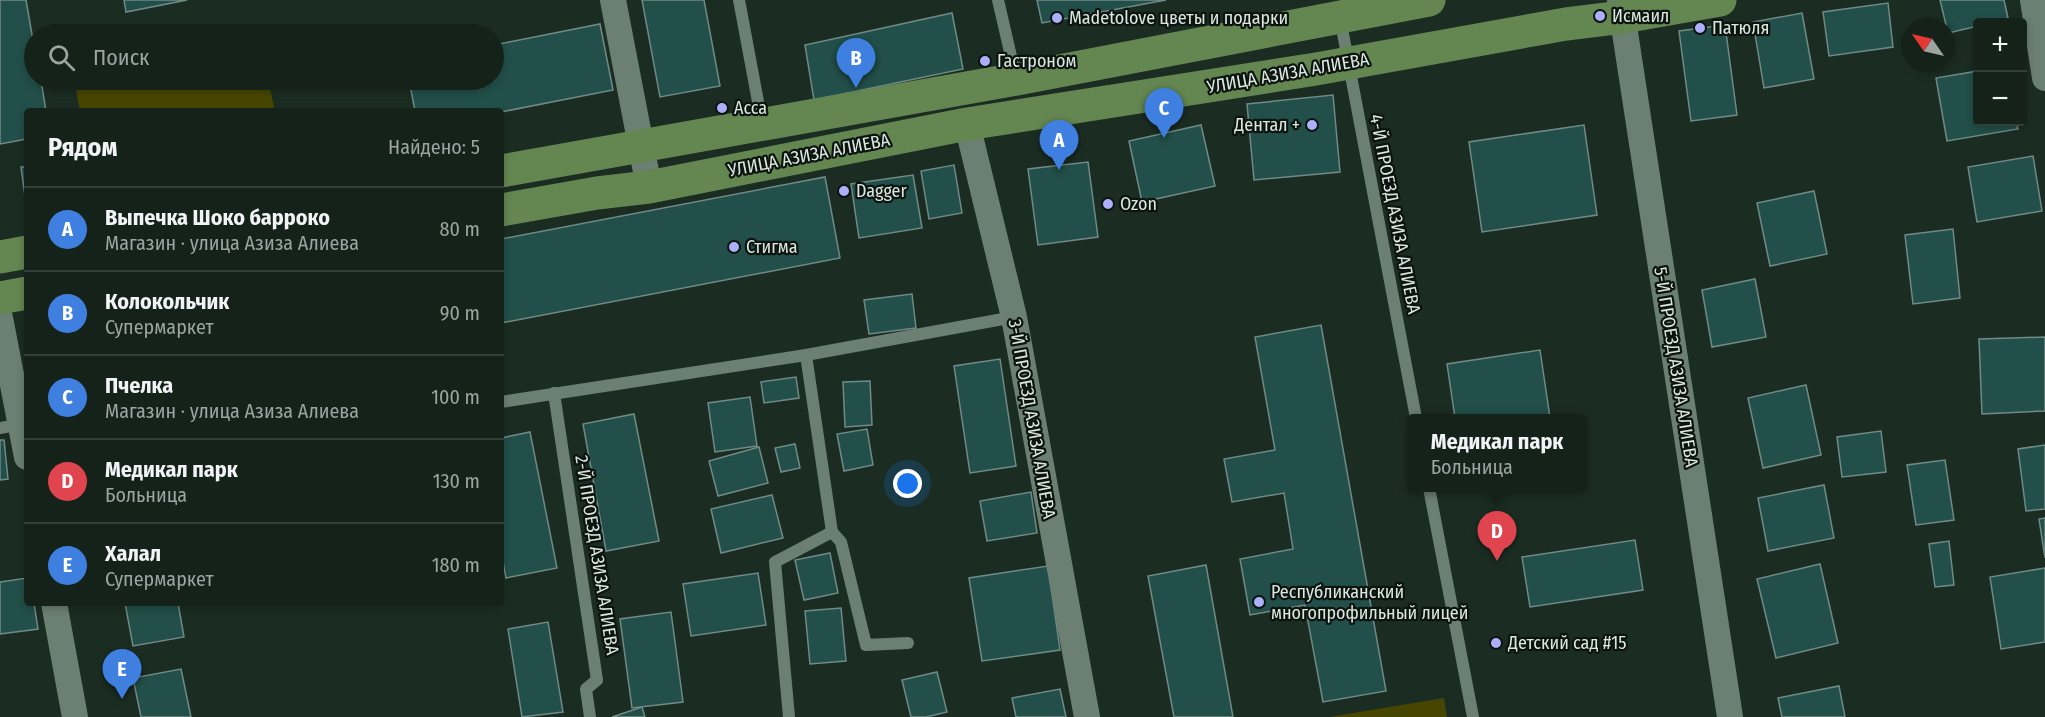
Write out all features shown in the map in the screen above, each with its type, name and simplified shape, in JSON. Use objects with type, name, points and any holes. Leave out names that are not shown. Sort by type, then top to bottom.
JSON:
[{"type":"main road","name":"УЛИЦА АЗИЗА АЛИЕВА","points":[[504,170],[1017,79],[1429,0]]},
{"type":"main road","name":"УЛИЦА АЗИЗА АЛИЕВА","points":[[504,210],[649,187],[967,124],[1348,63],[1555,26],[1621,8],[1720,0]]},
{"type":"main road","points":[[0,257],[24,253]]},
{"type":"main road","points":[[0,298],[24,294]]},
{"type":"street","points":[[613,0],[649,187]]},
{"type":"street","points":[[2033,0],[2045,78]]},
{"type":"street","name":"5-Й ПРОЕЗД АЗИЗА АЛИЕВА","points":[[1621,8],[1730,717]]},
{"type":"street","name":"3-Й ПРОЕЗД АЗИЗА АЛИЕВА","points":[[967,124],[1014,317],[1087,717]]},
{"type":"street","points":[[0,318],[11,426],[24,451]]},
{"type":"street","points":[[55,606],[75,717]]},
{"type":"lane","points":[[740,0],[762,124]]},
{"type":"lane","points":[[998,0],[1017,79]]},
{"type":"lane","name":"4-Й ПРОЕЗД АЗИЗА АЛИЕВА","points":[[1340,17],[1415,414]]},
{"type":"lane","points":[[504,401],[806,355],[1014,317]]},
{"type":"lane","points":[[806,355],[832,532],[841,542],[866,645],[908,643]]},
{"type":"lane","name":"2-Й ПРОЕЗД АЗИЗА АЛИЕВА","points":[[554,393],[597,680],[586,689],[590,717]]},
{"type":"lane","points":[[1430,492],[1473,717]]},
{"type":"lane","points":[[789,717],[775,562],[832,532]]},
{"type":"shaded area","points":[[76,90],[270,90],[274,108],[79,108]]},
{"type":"shaded area","points":[[1444,698],[1447,717],[1329,717]]},
{"type":"building","points":[[0,0],[26,0],[30,24],[24,24],[24,90],[43,90],[46,108],[24,108],[24,140],[0,144]]},
{"type":"building","points":[[124,0],[187,0],[126,12]]},
{"type":"building","points":[[642,0],[704,0],[720,86],[660,97]]},
{"type":"building","points":[[1037,0],[1166,0],[1042,23]]},
{"type":"building","points":[[1940,0],[2004,0],[2008,18],[1973,18],[1973,27],[1955,31],[1955,18],[1944,18]]},
{"type":"building","points":[[1888,3],[1893,47],[1829,56],[1823,12]]},
{"type":"building","points":[[952,13],[963,69],[814,100],[805,45]]},
{"type":"building","points":[[1802,13],[1814,79],[1764,88],[1753,22]]},
{"type":"building","points":[[600,24],[613,90],[504,111],[504,108],[414,108],[411,90],[504,90],[504,43]]},
{"type":"building","points":[[1725,25],[1737,115],[1691,121],[1679,31]]},
{"type":"building","points":[[1973,72],[1973,126],[2017,126],[2018,129],[1947,141],[1936,78]]},
{"type":"building","points":[[1333,95],[1340,172],[1254,180],[1247,104]]},
{"type":"building","points":[[1201,125],[1215,186],[1142,202],[1129,141]]},
{"type":"building","points":[[1584,125],[1597,215],[1482,232],[1469,142]]},
{"type":"building","points":[[2033,156],[2042,211],[1977,222],[1968,167]]},
{"type":"building","points":[[1088,162],[1098,237],[1038,245],[1028,169]]},
{"type":"building","points":[[954,165],[962,213],[929,219],[921,171]]},
{"type":"building","points":[[21,167],[24,167],[24,189]]},
{"type":"building","points":[[913,175],[922,228],[859,238],[851,184]]},
{"type":"building","points":[[825,177],[840,258],[504,322],[504,238]]},
{"type":"building","points":[[1814,191],[1827,254],[1770,266],[1757,203]]},
{"type":"building","points":[[1953,229],[1960,298],[1913,304],[1905,235]]},
{"type":"building","points":[[1755,279],[1766,337],[1712,347],[1702,290]]},
{"type":"building","points":[[912,294],[916,328],[869,334],[864,300]]},
{"type":"building","points":[[1321,325],[1386,691],[1323,702],[1305,605],[1250,615],[1240,559],[1293,549],[1284,493],[1232,502],[1224,459],[1275,450],[1255,337]]},
{"type":"building","points":[[2045,337],[2045,411],[1982,414],[1979,339]]},
{"type":"building","points":[[1540,350],[1549,414],[1454,414],[1447,364]]},
{"type":"building","points":[[1000,359],[1016,466],[970,473],[954,366]]},
{"type":"building","points":[[796,377],[799,398],[764,403],[761,382]]},
{"type":"building","points":[[870,381],[872,425],[845,427],[843,382]]},
{"type":"building","points":[[1806,385],[1821,455],[1763,468],[1748,398]]},
{"type":"building","points":[[750,397],[757,446],[715,452],[708,403]]},
{"type":"building","points":[[634,414],[659,541],[606,551],[583,424]]},
{"type":"building","points":[[867,429],[873,465],[844,471],[837,434]]},
{"type":"building","points":[[1881,431],[1886,472],[1842,477],[1837,437]]},
{"type":"building","points":[[530,432],[557,568],[506,578],[504,567],[504,437]]},
{"type":"building","points":[[0,440],[4,440],[8,479],[0,480]]},
{"type":"building","points":[[795,444],[800,468],[781,472],[775,448]]},
{"type":"building","points":[[2045,445],[2045,509],[2026,511],[2018,449]]},
{"type":"building","points":[[759,447],[768,483],[718,496],[709,461]]},
{"type":"building","points":[[1945,460],[1954,520],[1916,525],[1907,465]]},
{"type":"building","points":[[1824,485],[1834,538],[1768,551],[1758,498]]},
{"type":"building","points":[[1031,492],[1037,533],[987,541],[980,501]]},
{"type":"building","points":[[772,495],[783,538],[721,553],[711,509]]},
{"type":"building","points":[[2045,518],[2045,558],[2039,519]]},
{"type":"building","points":[[1635,540],[1643,590],[1530,607],[1522,557]]},
{"type":"building","points":[[1949,541],[1954,585],[1935,587],[1929,544]]},
{"type":"building","points":[[830,553],[838,593],[804,600],[795,560]]},
{"type":"building","points":[[1820,564],[1838,643],[1776,658],[1757,579]]},
{"type":"building","points":[[1206,565],[1233,717],[1174,717],[1148,576]]},
{"type":"building","points":[[1048,566],[1060,650],[982,661],[969,578]]},
{"type":"building","points":[[2045,568],[2045,642],[2001,649],[1990,577]]},
{"type":"building","points":[[758,573],[766,625],[691,636],[683,584]]},
{"type":"building","points":[[24,578],[24,606],[34,606],[38,629],[0,634],[0,582]]},
{"type":"building","points":[[126,606],[179,606],[184,637],[133,646]]},
{"type":"building","points":[[841,608],[846,661],[810,664],[805,611]]},
{"type":"building","points":[[671,612],[683,702],[632,708],[620,619]]},
{"type":"building","points":[[548,622],[563,712],[522,717],[508,629]]},
{"type":"building","points":[[181,669],[191,717],[141,717],[133,678]]},
{"type":"building","points":[[937,672],[947,712],[926,717],[911,717],[902,680]]},
{"type":"building","points":[[1839,686],[1845,717],[1782,717],[1778,698]]},
{"type":"building","points":[[1060,689],[1066,717],[1016,717],[1012,698]]},
{"type":"building","points":[[642,707],[645,717],[612,717]]},
{"type":"place","name":"Исмаил","points":[[1600,16]]},
{"type":"place","name":"Madetolove цветы и подарки","points":[[1057,18]]},
{"type":"place","name":"Патюля","points":[[1700,28]]},
{"type":"place","name":"Гастроном","points":[[985,61]]},
{"type":"place","name":"Колокольчик","points":[[856,88]]},
{"type":"place","name":"Асса","points":[[722,108]]},
{"type":"place","name":"Дентал +","points":[[1312,125]]},
{"type":"place","name":"Пчелка","points":[[1164,138]]},
{"type":"place","name":"Выпечка Шоко барроко","points":[[1059,170]]},
{"type":"place","name":"Dagger","points":[[844,191]]},
{"type":"place","name":"Ozon","points":[[1108,204]]},
{"type":"place","name":"Стигма","points":[[734,247]]},
{"type":"place","name":"Медикал парк","points":[[1497,561]]},
{"type":"place","name":"Республиканский многопрофильный лицей","points":[[1259,602]]},
{"type":"place","name":"Детский сад #15","points":[[1496,643]]},
{"type":"place","name":"Халал","points":[[122,699]]}]
